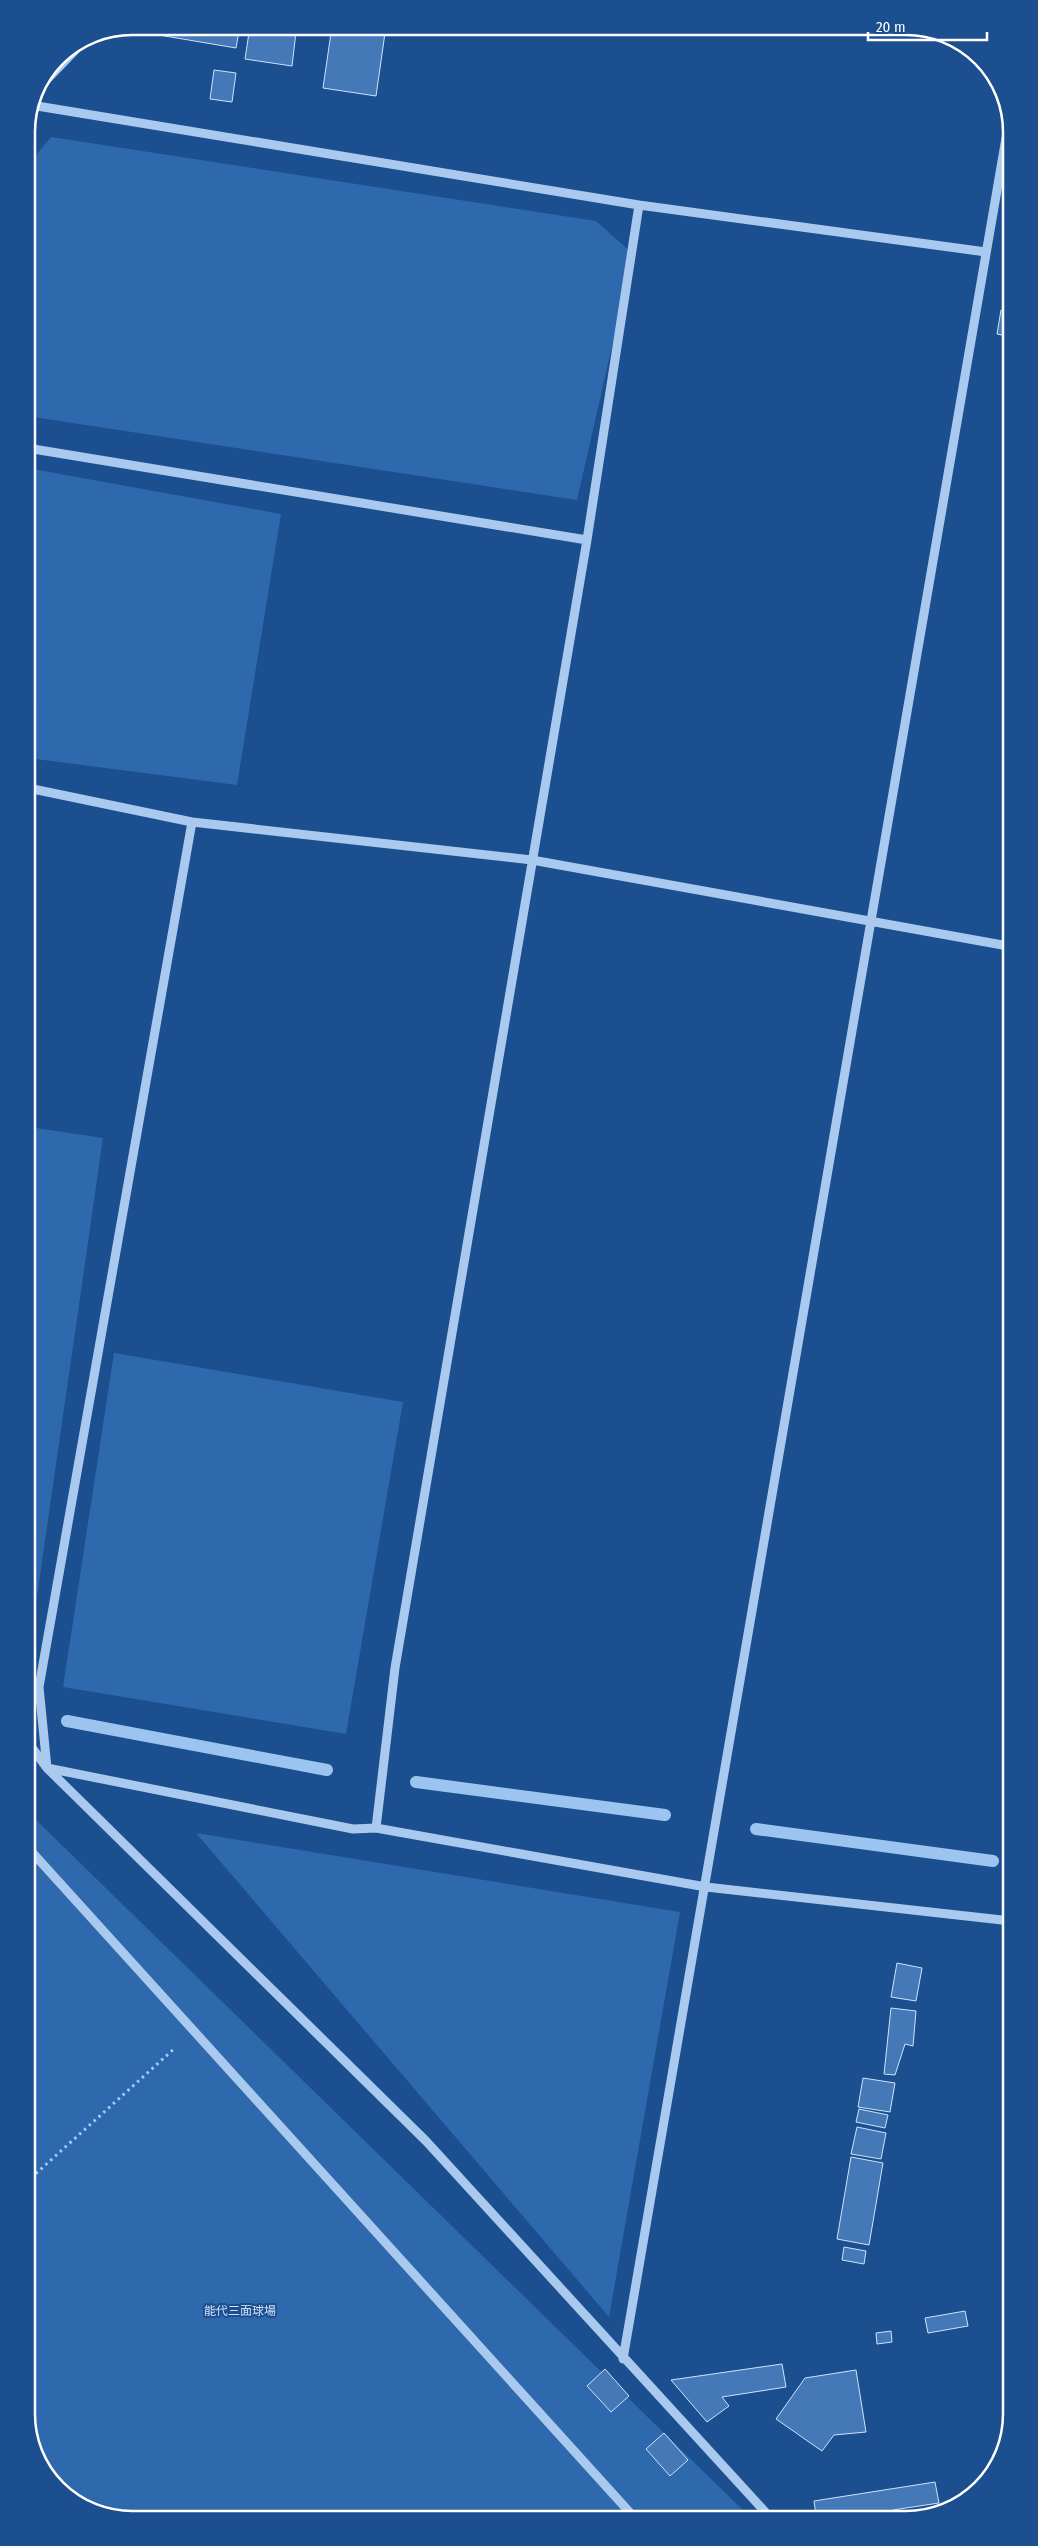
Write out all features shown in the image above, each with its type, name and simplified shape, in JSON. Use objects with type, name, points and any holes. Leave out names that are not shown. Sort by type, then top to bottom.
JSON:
[{"type":"street","points":[[38,106],[639,205],[986,252]]},
{"type":"street","points":[[623,2358],[706,1887],[869,922],[1003,155]]},
{"type":"street","points":[[376,1828],[396,1668],[587,540],[639,205]]},
{"type":"street","points":[[35,449],[587,540]]},
{"type":"street","points":[[35,789],[192,822],[532,860],[1003,945]]},
{"type":"street","points":[[47,1768],[39,1687],[192,822]]},
{"type":"street","points":[[35,1752],[47,1768],[426,2141],[764,2511]]},
{"type":"street","points":[[47,1768],[353,1830],[376,1828],[706,1887],[1003,1920]]},
{"type":"street","points":[[35,1856],[628,2511]]},
{"type":"path","points":[[35,2174],[194,2031]]},
{"type":"green space","points":[[51,137],[596,221],[633,254],[577,500],[35,417],[35,156]]},
{"type":"green space","points":[[35,469],[281,514],[237,785],[35,759]]},
{"type":"green space","points":[[35,1128],[103,1138],[35,1610]]},
{"type":"green space","points":[[114,1353],[403,1402],[346,1734],[63,1687]]},
{"type":"green space","name":"能代三面球場","points":[[35,1819],[744,2511],[125,2511],[101,2506],[89,2501],[63,2483],[45,2457],[40,2445],[35,2421]]},
{"type":"green space","points":[[196,1833],[680,1912],[609,2317]]},
{"type":"building","points":[[159,35],[238,35],[236,48]]},
{"type":"building","points":[[249,35],[296,35],[292,66],[245,59]]},
{"type":"building","points":[[331,35],[385,35],[376,96],[323,88]]},
{"type":"building","points":[[214,70],[236,73],[232,102],[210,99]]},
{"type":"building","points":[[1001,310],[1003,310],[1003,335],[997,334]]},
{"type":"building","points":[[897,1963],[922,1968],[916,2001],[891,1997]]},
{"type":"building","points":[[891,2008],[916,2011],[913,2046],[905,2044],[895,2075],[884,2074]]},
{"type":"building","points":[[863,2078],[895,2083],[890,2112],[858,2107]]},
{"type":"building","points":[[859,2109],[888,2115],[885,2128],[856,2122]]},
{"type":"building","points":[[857,2127],[886,2133],[881,2159],[851,2154]]},
{"type":"building","points":[[851,2157],[883,2163],[869,2245],[837,2239]]},
{"type":"building","points":[[844,2247],[866,2251],[864,2264],[842,2260]]},
{"type":"building","points":[[965,2311],[968,2326],[928,2333],[925,2318]]},
{"type":"building","points":[[891,2331],[892,2342],[877,2344],[876,2333]]},
{"type":"building","points":[[782,2364],[786,2387],[722,2397],[729,2406],[707,2422],[671,2380]]},
{"type":"building","points":[[605,2369],[629,2396],[611,2412],[587,2386]]},
{"type":"building","points":[[856,2370],[866,2432],[834,2435],[822,2451],[776,2419],[805,2378]]},
{"type":"building","points":[[664,2433],[688,2460],[670,2476],[646,2449]]},
{"type":"building","points":[[935,2482],[939,2503],[893,2511],[815,2511],[814,2501]]},
{"type":"waterway","points":[[67,1721],[327,1770]]},
{"type":"waterway","points":[[416,1782],[665,1815]]},
{"type":"waterway","points":[[756,1829],[993,1861]]}]
